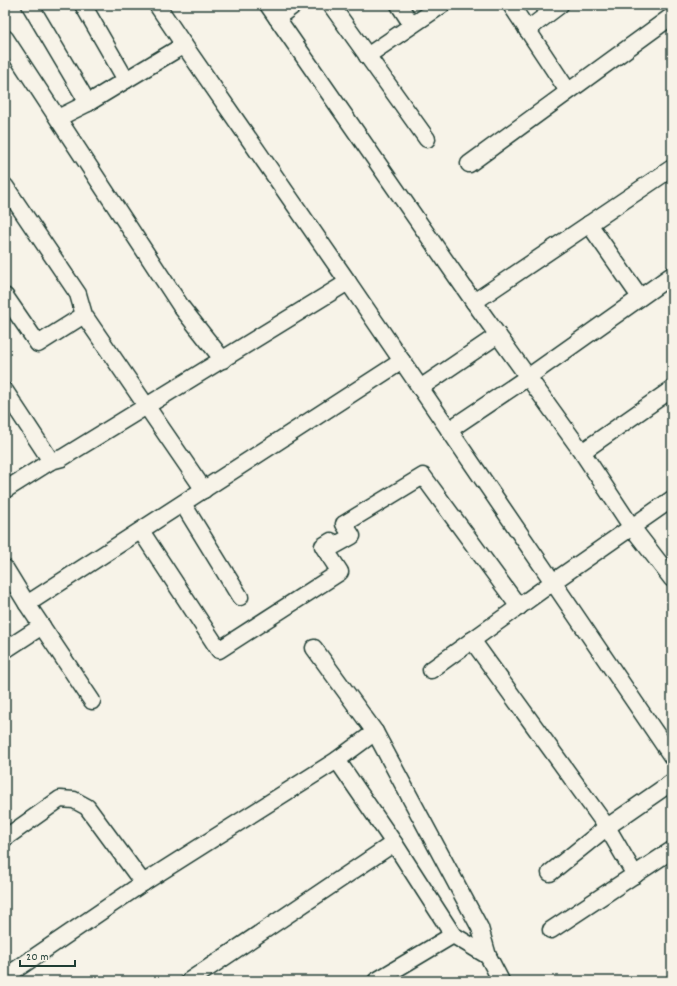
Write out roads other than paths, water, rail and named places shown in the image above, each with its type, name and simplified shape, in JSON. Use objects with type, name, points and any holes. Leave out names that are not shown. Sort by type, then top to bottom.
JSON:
[{"type":"street","points":[[30,5],[88,103]]},
{"type":"street","points":[[83,5],[126,80]]},
{"type":"street","points":[[157,5],[672,757]]},
{"type":"street","points":[[294,5],[272,11],[474,302],[582,452],[631,526],[672,579]]},
{"type":"street","points":[[331,5],[366,56],[427,139]]},
{"type":"street","points":[[399,5],[412,25]]},
{"type":"street","points":[[366,56],[442,5]]},
{"type":"street","points":[[511,5],[568,91]]},
{"type":"street","points":[[527,30],[560,5]]},
{"type":"street","points":[[469,164],[672,16]]},
{"type":"street","points":[[5,38],[182,308],[222,360]]},
{"type":"street","points":[[58,118],[88,103],[184,45]]},
{"type":"street","points":[[474,302],[672,168]]},
{"type":"street","points":[[5,186],[78,294],[84,315],[204,490]]},
{"type":"street","points":[[589,224],[640,297]]},
{"type":"street","points":[[449,430],[528,377],[672,275]]},
{"type":"street","points":[[5,490],[51,461],[62,458],[348,282]]},
{"type":"street","points":[[5,296],[38,344],[84,315]]},
{"type":"street","points":[[420,388],[498,335]]},
{"type":"street","points":[[27,604],[402,361]]},
{"type":"street","points":[[582,452],[672,389]]},
{"type":"street","points":[[5,391],[51,461]]},
{"type":"street","points":[[141,531],[219,650],[340,572],[323,546],[331,541],[334,546],[352,536],[344,524],[423,476],[519,607]]},
{"type":"street","points":[[431,670],[631,526],[672,499]]},
{"type":"street","points":[[182,504],[240,597]]},
{"type":"street","points":[[5,568],[27,604],[92,701]]},
{"type":"street","points":[[5,650],[42,626]]},
{"type":"street","points":[[472,640],[607,827],[635,875]]},
{"type":"street","points":[[314,648],[376,732],[480,928],[488,956],[501,981]]},
{"type":"street","points":[[5,976],[143,883],[337,760],[376,732]]},
{"type":"street","points":[[337,760],[453,935],[488,956]]},
{"type":"street","points":[[550,874],[607,827],[672,782]]},
{"type":"street","points":[[5,838],[60,799],[74,800],[87,807],[143,883]]},
{"type":"street","points":[[189,981],[394,844]]},
{"type":"street","points":[[551,930],[672,850]]},
{"type":"street","points":[[376,981],[453,935]]}]
